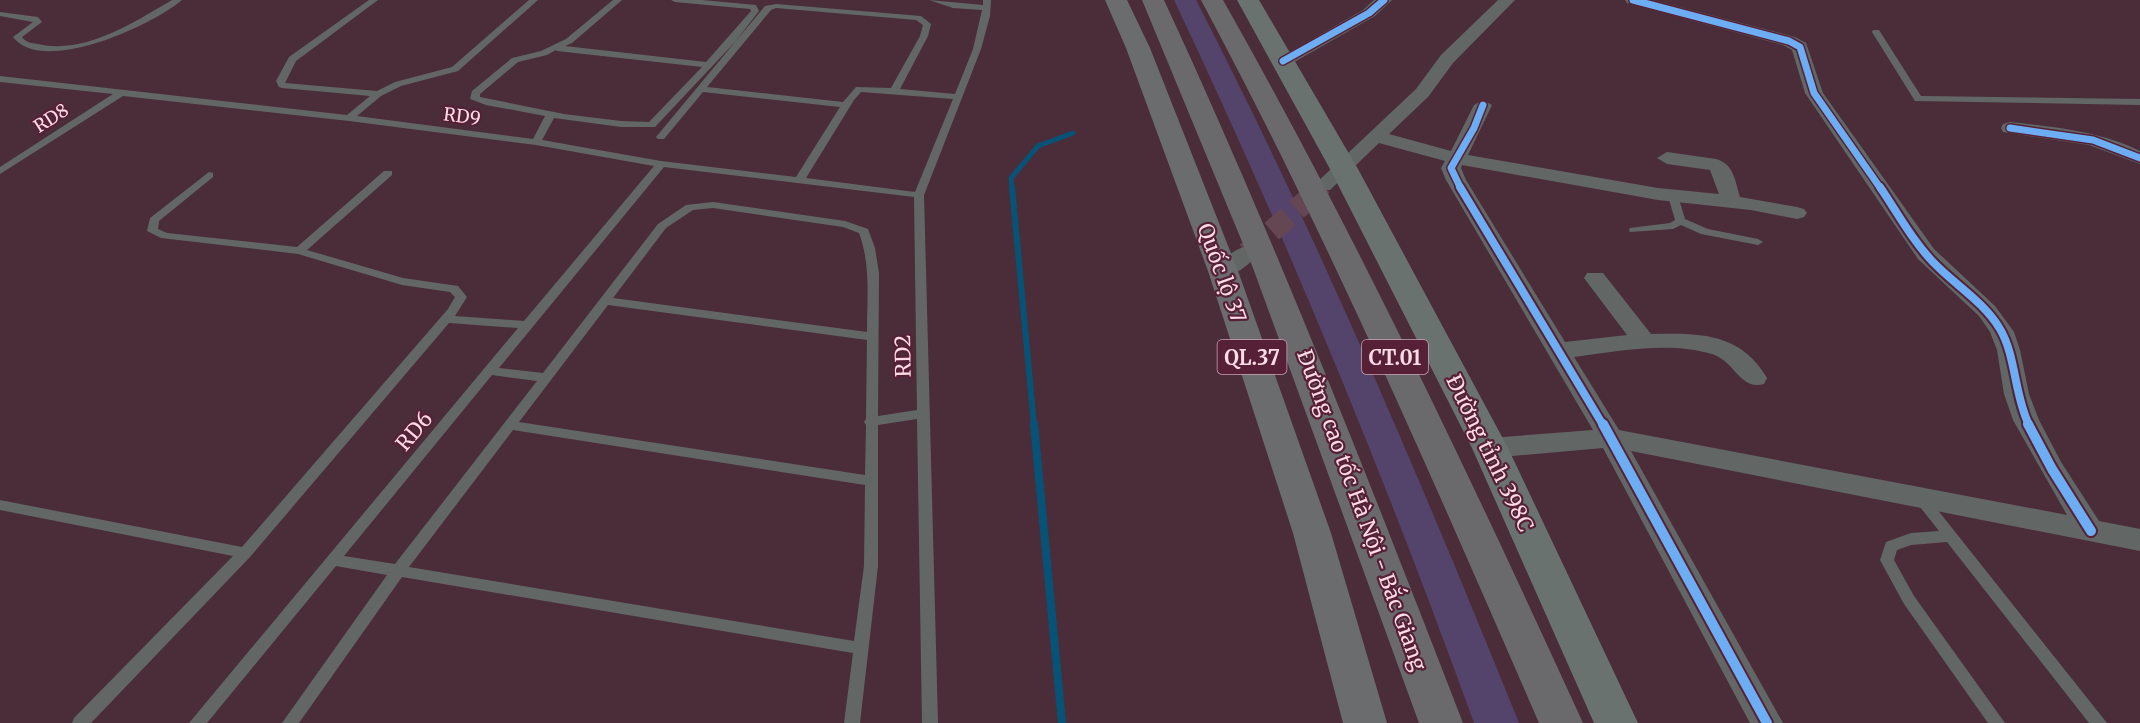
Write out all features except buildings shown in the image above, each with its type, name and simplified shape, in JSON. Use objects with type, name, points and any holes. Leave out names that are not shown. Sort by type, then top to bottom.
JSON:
[{"type":"highway","name":"Quốc lộ 37","points":[[1116,0],[1235,262],[1365,723]]},
{"type":"highway","name":"Đường cao tốc Hà Nội - Bắc Giang","points":[[1153,0],[1204,111],[1299,341],[1441,723]]},
{"type":"highway","name":"CT.01","points":[[1212,0],[1272,106],[1384,333],[1562,723]]},
{"type":"main road","name":"Đường tỉnh 398C","points":[[1248,0],[1283,62],[1333,178],[1490,448],[1616,723]]},
{"type":"street","points":[[1283,62],[1369,13],[1384,0]]},
{"type":"street","points":[[1333,178],[1422,93],[1447,59],[1476,27],[1507,0]]},
{"type":"street","points":[[1633,0],[1789,41],[1800,47],[1814,93],[1926,254],[1941,273],[1985,310],[2002,331],[2012,358],[2018,400],[2033,438],[2091,531]]},
{"type":"street","points":[[1482,105],[1474,128],[1451,168],[1456,180],[1611,438],[1767,723]]},
{"type":"street","points":[[2010,128],[2070,135],[2116,145],[2140,158]]},
{"type":"street","points":[[1377,137],[1455,158],[1673,196],[1797,213]]},
{"type":"street","points":[[1667,158],[1716,165],[1722,169],[1732,203]]},
{"type":"street","points":[[1595,278],[1643,340]]},
{"type":"street","points":[[1559,351],[1643,340],[1706,345],[1736,354],[1755,378]]},
{"type":"street","points":[[1490,448],[1611,438],[2140,540]]},
{"type":"lane","points":[[0,14],[35,19],[38,22],[17,36],[22,43],[49,49],[72,47],[124,30],[178,0]]},
{"type":"lane","points":[[374,0],[292,59],[280,81],[282,85],[378,94]]},
{"type":"lane","points":[[349,118],[378,94],[398,84],[455,69],[534,0]]},
{"type":"lane","points":[[618,0],[557,48],[515,60],[475,93],[476,99],[482,103],[643,127],[660,118],[755,11],[753,7],[675,0]]},
{"type":"lane","points":[[933,0],[953,6],[987,4]]},
{"type":"lane","name":"RD2","points":[[930,723],[920,195],[977,49],[987,4]]},
{"type":"lane","points":[[661,137],[768,8],[780,6],[918,18],[927,24],[924,36],[894,91]]},
{"type":"lane","points":[[1876,32],[1918,99],[2140,102]]},
{"type":"lane","points":[[557,48],[707,65]]},
{"type":"lane","name":"RD9","points":[[0,79],[349,118],[536,142],[661,164],[920,195]]},
{"type":"lane","points":[[702,89],[845,105]]},
{"type":"lane","points":[[799,181],[845,105],[859,89],[958,97]]},
{"type":"lane","name":"RD8","points":[[0,171],[120,94]]},
{"type":"lane","points":[[536,142],[552,113]]},
{"type":"lane","name":"RD6","points":[[197,723],[661,164]]},
{"type":"lane","points":[[299,251],[388,173]]},
{"type":"lane","points":[[80,723],[245,553],[446,319],[461,297],[454,289],[402,280],[299,251],[165,236],[152,231],[154,220],[209,175]]},
{"type":"lane","points":[[1673,196],[1680,221]]},
{"type":"lane","points":[[290,723],[398,571],[662,225],[690,207],[725,207],[828,221],[864,231],[870,248],[873,273],[870,422],[871,566],[852,723]]},
{"type":"lane","points":[[1634,230],[1673,226],[1680,221]]},
{"type":"lane","points":[[1680,221],[1705,232],[1758,242]]},
{"type":"lane","points":[[606,301],[872,337]]},
{"type":"lane","points":[[446,319],[528,325]]},
{"type":"lane","points":[[490,370],[547,378]]},
{"type":"lane","points":[[870,422],[924,414]]},
{"type":"lane","points":[[511,424],[871,481]]},
{"type":"lane","points":[[1919,498],[2099,723]]},
{"type":"lane","points":[[0,505],[245,553]]},
{"type":"lane","points":[[1950,536],[1911,539],[1891,546],[1887,560],[1909,600],[1997,723]]},
{"type":"lane","points":[[333,560],[860,648]]},
{"type":"shaded area","points":[[1174,0],[1196,0],[1284,178],[1366,358],[1519,723],[1474,723],[1405,539],[1333,358],[1256,178]]},
{"type":"waterway","points":[[1012,189],[1011,178],[1038,146],[1073,133]]},
{"type":"waterway","points":[[1012,187],[1034,425]]},
{"type":"waterway","points":[[1034,424],[1062,723]]},
{"type":"tunnel","points":[[1247,253],[1322,187]]},
{"type":"cycle path","points":[[1283,61],[1369,13],[1384,0]]},
{"type":"cycle path","points":[[1633,0],[1789,41],[1800,47],[1814,93],[1926,254],[1987,311],[2002,332],[2009,350],[2016,394],[2026,420],[2052,469],[2091,531]]},
{"type":"cycle path","points":[[1483,105],[1474,128],[1451,168],[1456,180],[1611,438],[1767,723]]},
{"type":"cycle path","points":[[2010,128],[2093,140],[2140,158]]}]
